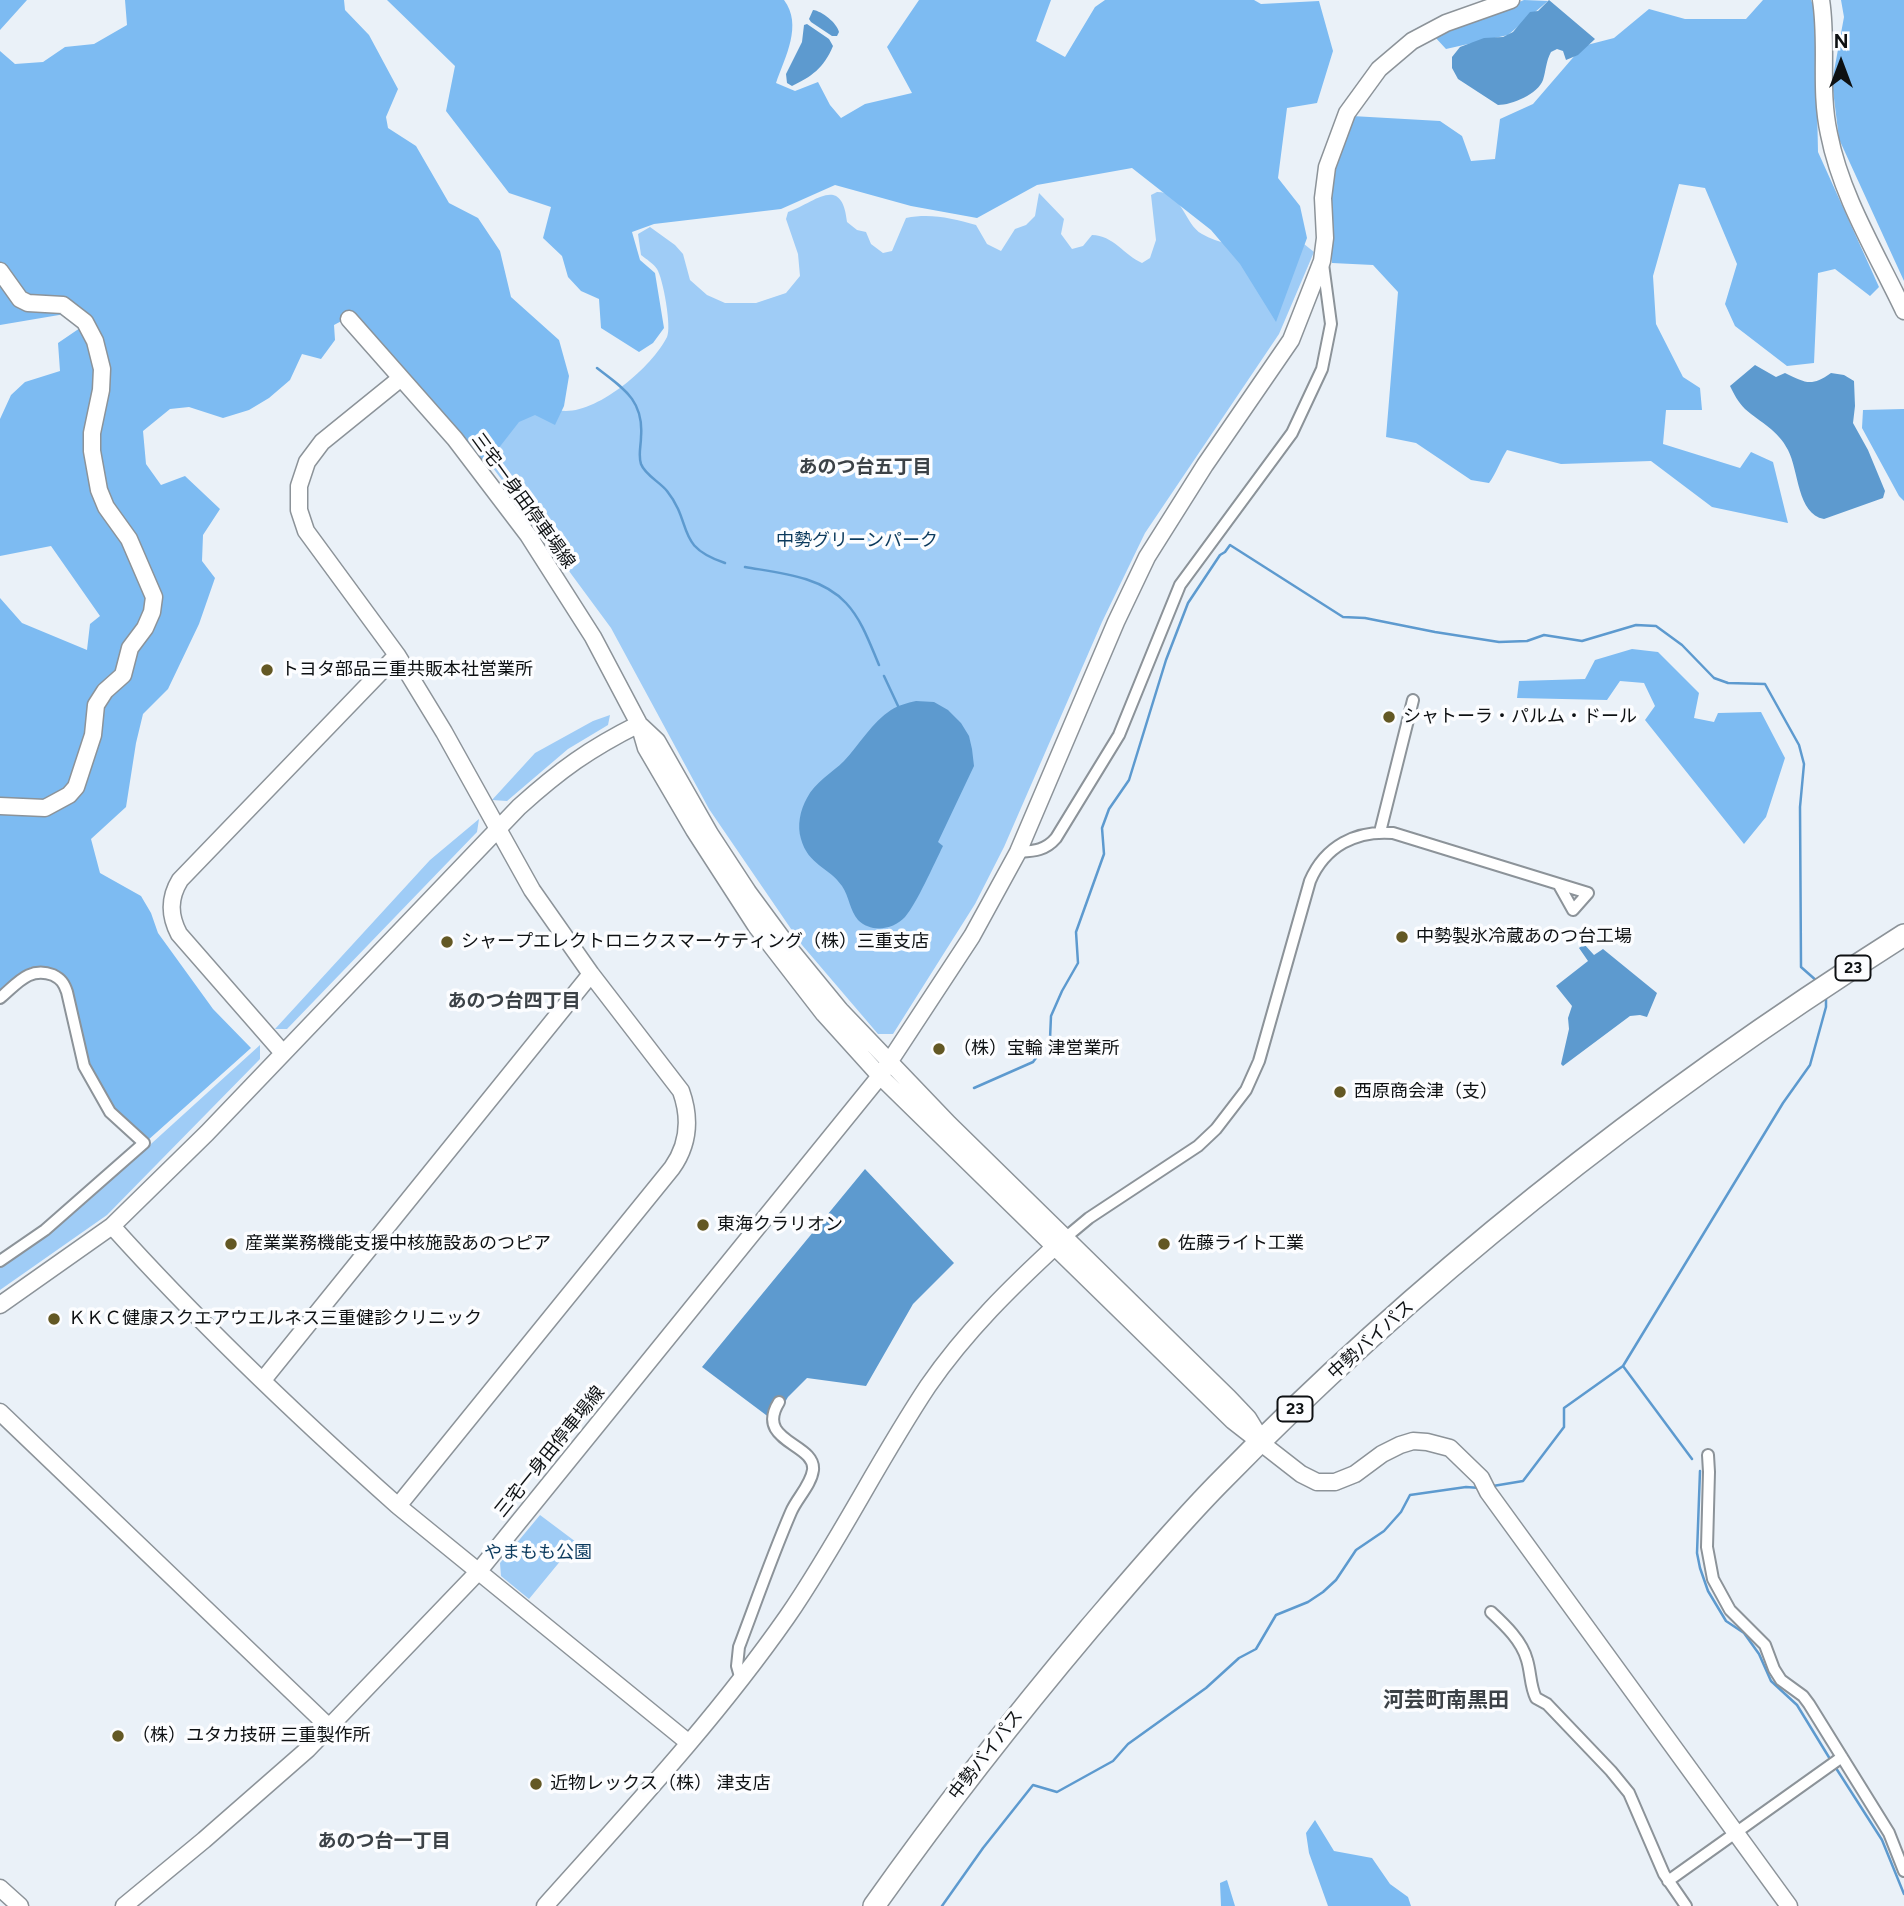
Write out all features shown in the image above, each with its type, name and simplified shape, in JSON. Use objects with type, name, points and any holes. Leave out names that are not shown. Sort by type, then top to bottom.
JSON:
[{"type":"highway","name":"中勢バイパス","points":[[874,1906],[940,1814],[1027,1702],[1124,1588],[1215,1488],[1368,1341],[1500,1224],[1672,1091],[1802,1001],[1904,935]]},
{"type":"street","points":[[1511,0],[1446,23],[1412,41],[1395,54],[1365,86],[1347,113],[1327,167],[1323,198],[1325,238],[1322,261],[1291,340],[1205,465],[1140,570],[1018,852],[972,936],[884,1070],[1060,1242],[1233,1421],[1307,1478],[1326,1483],[1344,1479],[1399,1445],[1413,1441],[1450,1448],[1481,1478],[1488,1492],[1789,1906]]},
{"type":"street","points":[[1821,0],[1824,22],[1824,100],[1830,141],[1847,191],[1904,311]]},
{"type":"street","points":[[1018,852],[1040,850],[1056,838],[1119,735],[1181,585],[1292,433],[1322,369],[1330,337],[1331,324],[1322,261]]},
{"type":"street","points":[[0,271],[20,299],[28,303],[63,305],[85,321],[95,341],[102,369],[101,390],[92,433],[92,451],[99,490],[106,507],[129,539],[151,588],[154,605],[145,628],[130,648],[123,675],[105,691],[96,705],[93,735],[76,787],[69,795],[45,808],[0,806]]},
{"type":"street","name":"三宅一身田停車場線","points":[[124,1906],[204,1840],[330,1728],[478,1572],[884,1070],[776,930],[710,834],[657,741],[639,724],[593,637],[528,535],[455,439],[349,319]]},
{"type":"street","points":[[398,1506],[672,1168],[682,1152],[687,1122],[681,1091],[591,974],[532,890],[444,732],[397,655],[310,538],[300,517],[298,495],[304,470],[316,449],[401,378]]},
{"type":"street","points":[[283,1053],[179,934],[172,915],[172,897],[180,880],[397,655]]},
{"type":"street","points":[[1380,832],[1413,700]]},
{"type":"street","points":[[0,1305],[112,1226],[207,1133],[497,829],[559,771],[599,744],[639,724]]},
{"type":"street","points":[[545,1906],[741,1680],[789,1614],[929,1385],[992,1306],[1089,1218],[1198,1146],[1228,1115],[1246,1090],[1259,1061],[1315,871],[1327,854],[1359,835],[1380,832],[1401,835],[1559,885]]},
{"type":"street","points":[[0,998],[27,974],[33,972],[45,972],[62,981],[85,1066],[110,1112],[144,1143],[66,1213],[0,1261]]},
{"type":"street","points":[[262,1380],[591,974]]},
{"type":"street","points":[[112,1226],[224,1345],[398,1506],[689,1743]]},
{"type":"street","points":[[741,1680],[737,1666],[739,1647],[791,1512],[813,1472],[813,1463],[808,1457],[776,1431],[773,1417],[779,1402]]},
{"type":"street","points":[[0,1412],[330,1728]]},
{"type":"street","points":[[1708,1455],[1707,1547],[1713,1579],[1730,1610],[1765,1645],[1781,1680],[1803,1696],[1809,1704],[1840,1759],[1889,1833],[1904,1871]]},
{"type":"street","points":[[1491,1612],[1522,1647],[1536,1698],[1547,1704],[1629,1793],[1668,1881],[1686,1906]]},
{"type":"street","points":[[1668,1881],[1840,1759]]},
{"type":"street","points":[[0,1888],[20,1906]]},
{"type":"green space","name":"中勢グリーンパーク","points":[[1157,192],[1172,197],[1196,229],[1213,239],[1252,246],[1304,244],[1314,252],[1279,334],[1145,533],[1102,622],[1004,847],[975,904],[893,1034],[878,1034],[802,945],[709,809],[611,628],[479,449],[530,401],[566,411],[594,404],[624,385],[660,349],[668,332],[664,292],[657,269],[641,255],[638,234],[650,227],[683,254],[690,280],[707,295],[725,303],[756,303],[786,293],[800,276],[798,254],[786,219],[788,212],[825,195],[833,195],[839,199],[847,222],[857,230],[866,232],[871,244],[883,253],[892,251],[906,218],[924,216],[950,218],[976,225],[987,244],[1001,251],[1015,229],[1026,225],[1035,216],[1039,193],[1064,219],[1061,234],[1072,249],[1083,246],[1092,235],[1099,236],[1142,263],[1150,258],[1156,240],[1151,195]]},
{"type":"green space","points":[[610,715],[608,725],[568,749],[507,801],[492,800],[535,753],[593,721]]},
{"type":"green space","points":[[479,819],[477,832],[287,1029],[275,1029],[430,860]]},
{"type":"green space","points":[[260,1045],[260,1059],[107,1215],[0,1290],[0,1264],[87,1202]]},
{"type":"green space","name":"やまもも公園","points":[[540,1515],[576,1542],[529,1599],[501,1576],[500,1563]]},
{"type":"shaded area","points":[[0,0],[27,0],[0,30]]},
{"type":"shaded area","points":[[125,0],[344,0],[345,10],[369,35],[398,89],[386,117],[388,128],[416,146],[449,203],[478,218],[500,251],[511,297],[559,340],[569,376],[564,406],[555,425],[535,415],[519,422],[484,467],[351,316],[334,325],[335,340],[321,359],[302,354],[290,380],[269,398],[249,410],[223,418],[189,407],[170,409],[143,431],[146,464],[161,485],[185,476],[220,509],[203,535],[202,561],[215,578],[199,624],[168,689],[143,714],[126,807],[91,839],[100,873],[141,896],[158,933],[213,1009],[251,1048],[147,1141],[113,1111],[90,1064],[71,987],[62,974],[50,968],[31,967],[0,991],[0,598],[22,623],[87,650],[90,624],[100,616],[51,546],[0,556],[0,419],[11,395],[25,382],[60,371],[58,343],[80,328],[65,314],[0,325],[0,51],[15,64],[43,62],[65,47],[94,44],[127,25]]},
{"type":"shaded area","points":[[387,0],[784,0],[792,20],[792,30],[776,83],[795,91],[818,82],[830,105],[841,118],[865,104],[912,93],[887,47],[919,0],[1051,0],[1036,41],[1065,57],[1095,7],[1105,0],[1254,0],[1261,4],[1319,1],[1333,51],[1317,103],[1287,108],[1278,178],[1300,206],[1307,238],[1276,322],[1240,264],[1211,230],[1132,168],[1037,185],[977,218],[911,206],[835,185],[781,209],[654,224],[632,232],[640,260],[655,273],[664,328],[653,343],[639,352],[601,328],[599,299],[581,291],[568,277],[562,256],[543,238],[551,207],[509,193],[446,111],[455,66]]},
{"type":"shaded area","points":[[1524,0],[1548,1],[1508,35],[1446,49],[1434,36]]},
{"type":"shaded area","points":[[1549,0],[1595,39],[1578,55],[1566,60],[1563,51],[1557,49],[1551,52],[1543,80],[1536,90],[1524,98],[1504,104],[1498,105],[1458,79],[1452,68],[1452,57],[1460,47],[1484,38],[1503,37],[1513,32],[1530,12],[1538,11]]},
{"type":"shaded area","points":[[1763,0],[1811,0],[1815,11],[1818,152],[1879,287],[1870,296],[1835,269],[1818,273],[1814,363],[1787,366],[1735,326],[1725,304],[1737,264],[1705,188],[1679,184],[1653,276],[1656,324],[1683,377],[1700,388],[1702,410],[1666,410],[1663,444],[1740,468],[1751,452],[1773,462],[1788,523],[1712,507],[1651,461],[1561,464],[1507,450],[1489,483],[1471,480],[1416,443],[1386,437],[1398,292],[1373,265],[1332,263],[1323,205],[1333,163],[1352,116],[1440,121],[1462,136],[1471,161],[1495,159],[1500,119],[1533,104],[1583,46],[1614,38],[1649,9],[1685,19],[1746,19]]},
{"type":"shaded area","points":[[1841,0],[1904,0],[1904,281],[1839,139],[1832,82],[1844,17]]},
{"type":"shaded area","points":[[813,10],[832,21],[839,32],[837,36],[832,36],[811,22],[809,19]]},
{"type":"shaded area","points":[[807,24],[829,39],[833,46],[816,71],[792,86],[787,83],[786,74],[802,42],[804,25]]},
{"type":"shaded area","points":[[1755,365],[1776,377],[1785,373],[1813,382],[1831,373],[1844,375],[1854,381],[1853,423],[1885,491],[1883,498],[1824,519],[1809,509],[1784,443],[1745,409],[1730,386]]},
{"type":"shaded area","points":[[1904,409],[1904,501],[1862,428],[1863,410]]},
{"type":"shaded area","points":[[1632,649],[1658,652],[1699,693],[1694,718],[1714,722],[1718,713],[1761,712],[1785,758],[1766,817],[1744,844],[1645,720],[1655,706],[1644,683],[1620,681],[1607,700],[1517,698],[1519,681],[1585,679],[1595,660]]},
{"type":"shaded area","points":[[916,701],[934,702],[948,710],[961,723],[969,736],[974,766],[938,842],[943,846],[915,903],[905,917],[894,925],[869,927],[858,920],[842,886],[804,848],[799,829],[800,818],[814,787],[844,761],[878,721],[894,708]]},
{"type":"shaded area","points":[[1584,944],[1594,955],[1603,949],[1657,993],[1647,1017],[1630,1016],[1563,1066],[1561,1064],[1572,1006],[1556,986],[1588,961],[1579,948]]},
{"type":"shaded area","points":[[865,1169],[954,1263],[913,1304],[866,1386],[807,1378],[788,1397],[774,1421],[702,1367]]},
{"type":"shaded area","points":[[1315,1820],[1334,1851],[1372,1858],[1390,1884],[1408,1897],[1411,1906],[1328,1906],[1309,1853],[1306,1833]]},
{"type":"shaded area","points":[[1227,1880],[1235,1906],[1221,1906],[1220,1883]]},
{"type":"waterway","points":[[597,368],[623,389],[635,404],[641,424],[641,464],[675,503],[691,542],[709,556],[725,563]]},
{"type":"waterway","points":[[974,1088],[1033,1062],[1050,1039],[1051,1016],[1078,963],[1076,932],[1104,854],[1102,828],[1109,809],[1129,780],[1166,660],[1188,603],[1220,555],[1230,545],[1343,617],[1365,618],[1499,642],[1527,641],[1544,635],[1582,641],[1636,625],[1656,626],[1682,645],[1714,678],[1728,683],[1765,684],[1799,745],[1804,764],[1800,807],[1801,967],[1818,982]]},
{"type":"waterway","points":[[745,567],[799,577],[836,594],[857,617],[879,665]]},
{"type":"waterway","points":[[884,676],[899,708]]},
{"type":"waterway","points":[[1493,1486],[1523,1481],[1564,1427],[1564,1408],[1623,1366],[1783,1103],[1810,1065],[1826,1007],[1826,995]]},
{"type":"waterway","points":[[1623,1366],[1692,1459]]},
{"type":"waterway","points":[[1700,1471],[1697,1553],[1708,1591],[1726,1621],[1744,1633],[1759,1654],[1771,1681],[1797,1705],[1830,1759]]},
{"type":"waterway","points":[[942,1906],[1033,1785],[1057,1792],[1113,1761],[1128,1744],[1206,1688],[1239,1658],[1256,1649],[1276,1615],[1308,1602],[1323,1592],[1336,1580],[1356,1550],[1384,1531],[1401,1512],[1410,1495],[1466,1487],[1480,1488]]},
{"type":"waterway","points":[[1834,1765],[1882,1840],[1904,1894]]},
{"type":"place","name":"トヨタ部品三重共販本社営業所","points":[[267,670]]},
{"type":"place","name":"シャトーラ・パルム・ドール","points":[[1389,717]]},
{"type":"place","name":"中勢製氷冷蔵あのつ台工場","points":[[1402,937]]},
{"type":"place","name":"シャープエレクトロニクスマーケティング（株）三重支店","points":[[447,942]]},
{"type":"place","name":"（株）宝輪 津営業所","points":[[939,1049]]},
{"type":"place","name":"西原商会津（支）","points":[[1340,1092]]},
{"type":"place","name":"東海クラリオン","points":[[703,1225]]},
{"type":"place","name":"産業業務機能支援中核施設あのつピア","points":[[231,1244]]},
{"type":"place","name":"佐藤ライト工業","points":[[1164,1244]]},
{"type":"place","name":"ＫＫＣ健康スクエアウエルネス三重健診クリニック","points":[[54,1319]]},
{"type":"place","name":"（株）ユタカ技研 三重製作所","points":[[118,1736]]},
{"type":"place","name":"近物レックス（株） 津支店","points":[[536,1784]]},
{"type":"district","name":"あのつ台五丁目","points":[[865,467]]},
{"type":"district","name":"あのつ台四丁目","points":[[514,1001]]},
{"type":"district","name":"河芸町南黒田","points":[[1446,1701]]},
{"type":"district","name":"あのつ台一丁目","points":[[384,1841]]}]
